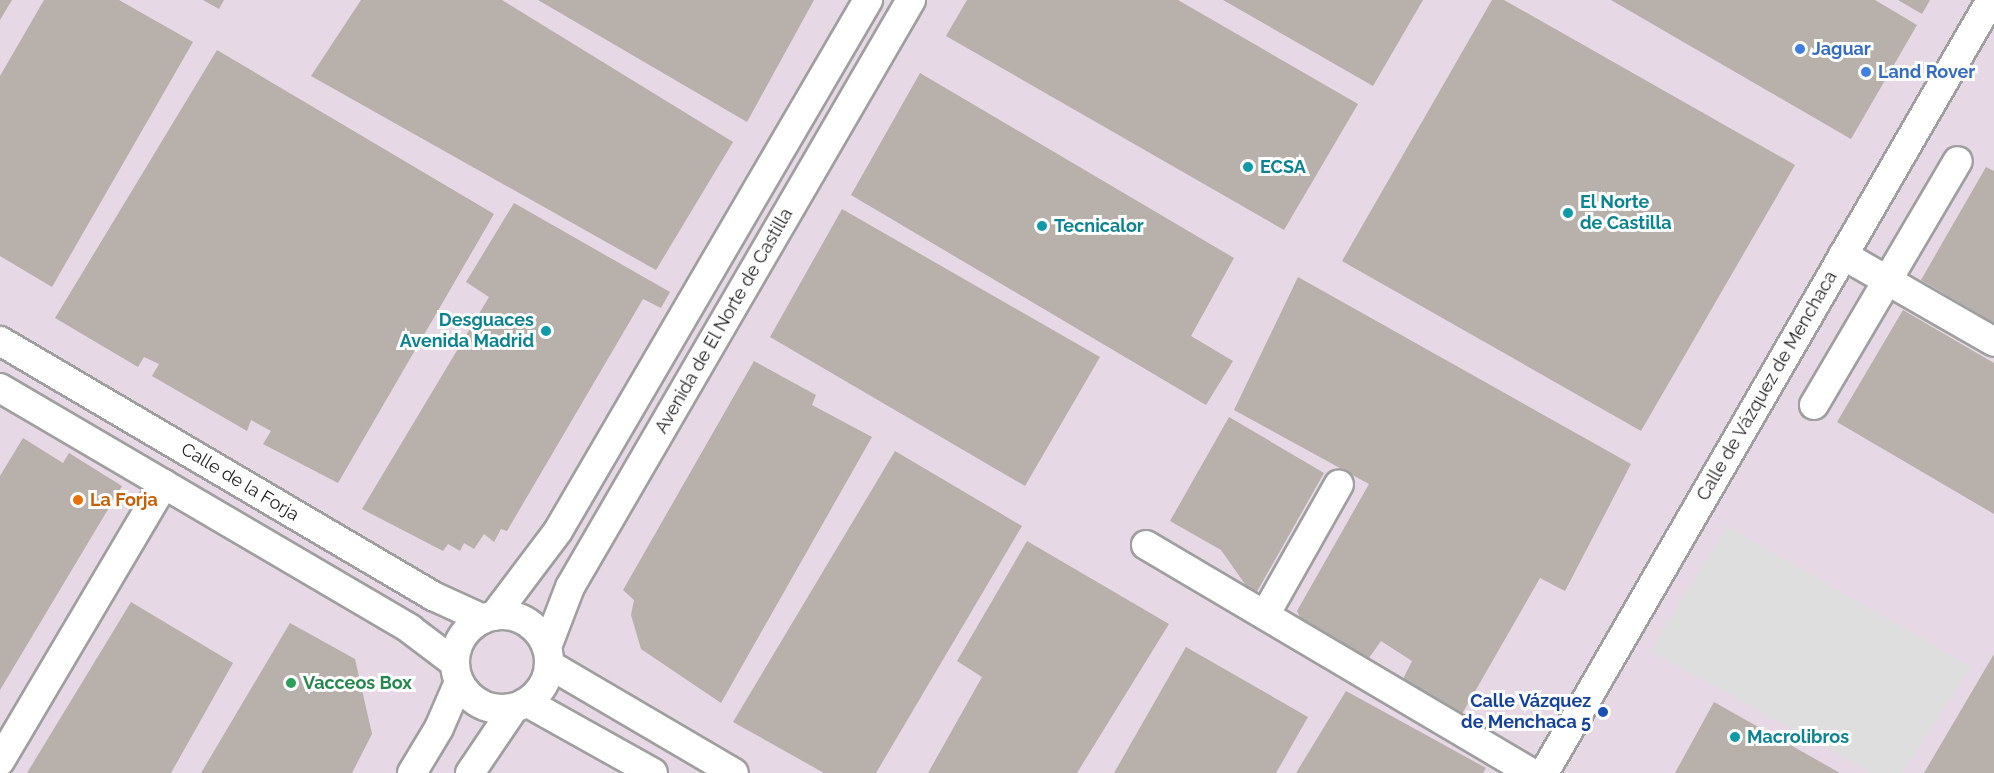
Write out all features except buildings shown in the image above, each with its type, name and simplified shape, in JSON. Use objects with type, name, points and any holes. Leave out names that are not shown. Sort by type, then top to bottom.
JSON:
[{"type":"street","name":"Avenida de El Norte de Castilla","points":[[412,773],[439,728],[457,673],[460,641],[469,628],[488,618],[558,531],[868,0]]},
{"type":"street","name":"Avenida de El Norte de Castilla","points":[[470,773],[521,706],[547,680],[549,656],[570,587],[911,0]]},
{"type":"street","name":"Calle de Vázquez de Menchaca","points":[[1544,773],[1991,0]]},
{"type":"street","points":[[1814,405],[1958,161]]},
{"type":"street","points":[[1844,255],[1994,342]]},
{"type":"street","name":"Calle de la Forja","points":[[0,341],[433,596],[488,618]]},
{"type":"street","points":[[0,388],[410,629],[457,673],[472,699],[484,706],[521,706],[653,773]]},
{"type":"street","points":[[0,761],[164,484]]},
{"type":"street","points":[[1265,615],[1339,484]]},
{"type":"street","points":[[1146,545],[1532,773]]},
{"type":"street","points":[[488,618],[515,616],[530,623],[549,656],[734,773]]},
{"type":"shaded area","points":[[0,0],[1994,0],[1994,773],[0,773]]},
{"type":"shaded area","points":[[1727,526],[1971,667],[1902,773],[1872,773],[1650,651]]},
{"type":"place","name":"Jaguar","points":[[1800,49]]},
{"type":"place","name":"Land Rover","points":[[1866,72]]},
{"type":"place","name":"ECSA","points":[[1248,167]]},
{"type":"place","name":"El Norte de Castilla","points":[[1568,213]]},
{"type":"place","name":"Tecnicalor","points":[[1042,226]]},
{"type":"place","name":"Desguaces Avenida Madrid","points":[[546,331]]},
{"type":"place","name":"La Forja","points":[[78,500]]},
{"type":"place","name":"Vacceos Box","points":[[291,683]]},
{"type":"place","name":"Calle Vázquez de Menchaca 5","points":[[1603,712]]},
{"type":"place","name":"Macrolibros","points":[[1735,737]]}]
